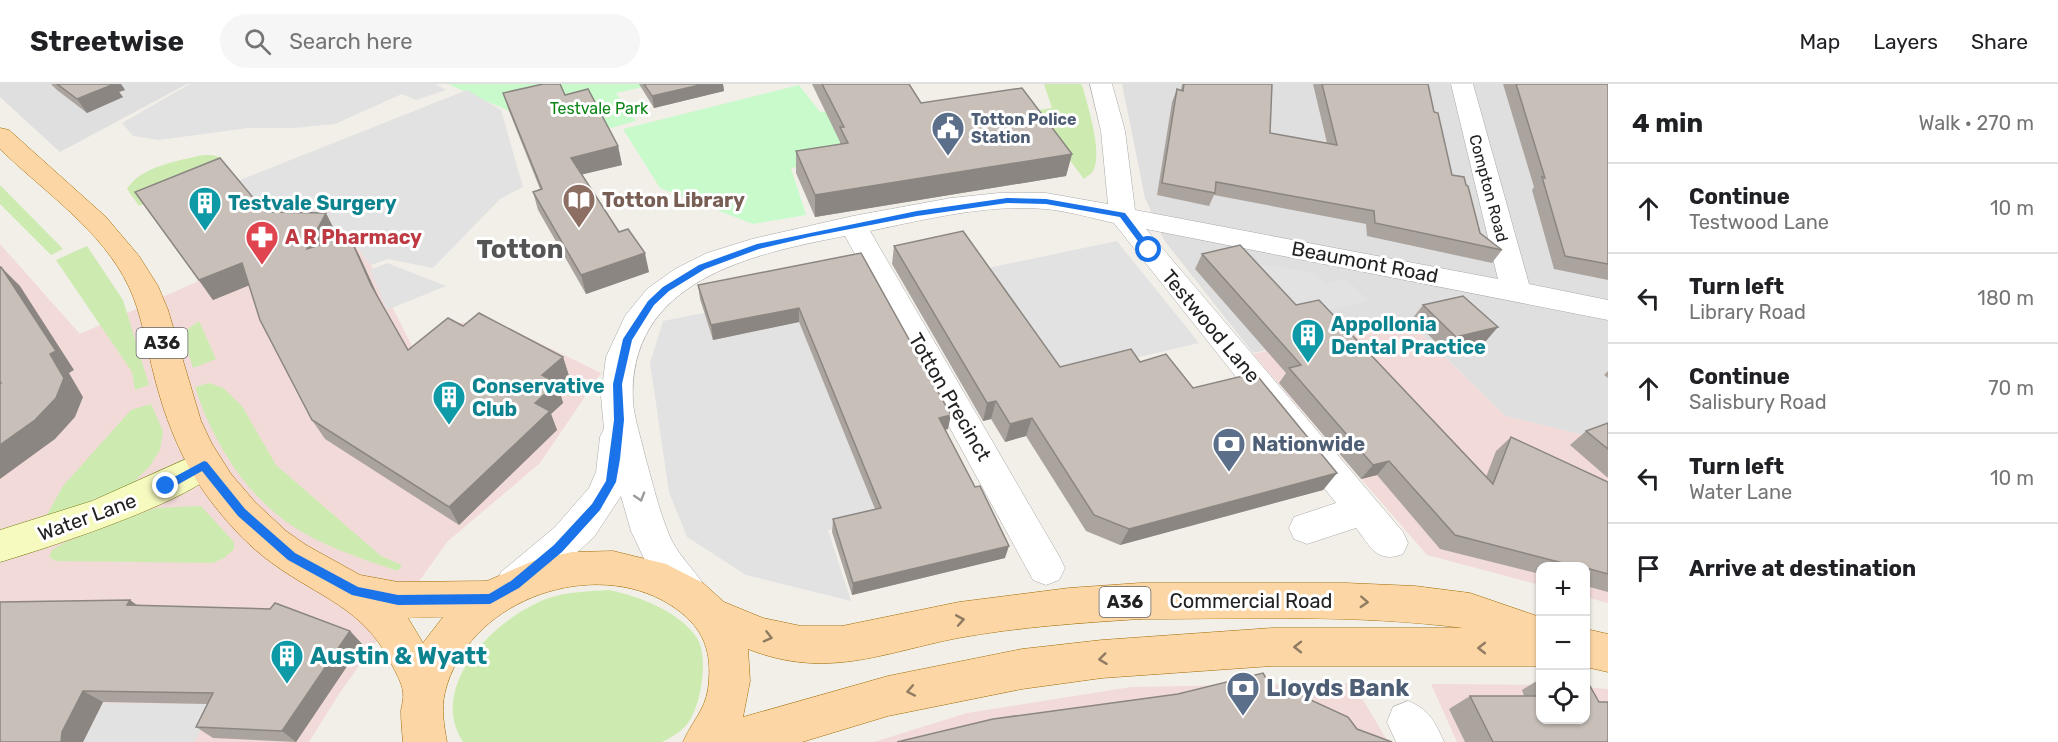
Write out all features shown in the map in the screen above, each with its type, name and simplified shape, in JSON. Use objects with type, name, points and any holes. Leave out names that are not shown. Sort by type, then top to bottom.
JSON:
[{"type":"main road","name":"A36","points":[[0,135],[103,229],[125,255],[144,288],[157,323],[186,428],[204,465],[242,513],[291,557],[356,592],[384,617],[409,653],[420,723]]},
{"type":"main road","name":"Commercial Road","points":[[503,592],[548,573],[583,567],[648,572],[677,586],[702,606],[761,636],[801,645],[842,645],[960,620],[1069,606],[1140,601],[1346,601],[1415,604],[1470,611],[1536,633]]},
{"type":"main road","name":"A36","points":[[356,592],[398,600],[503,592]]},
{"type":"main road","points":[[420,723],[435,663],[452,635],[470,615],[503,592]]},
{"type":"main road","points":[[702,606],[727,643],[730,686],[725,711],[718,727],[705,742]]},
{"type":"main road","points":[[730,742],[888,696],[1022,669],[1102,659],[1272,647],[1536,647]]},
{"type":"main road","points":[[1590,649],[1608,653]]},
{"type":"street","name":"Testwood Lane","points":[[1101,84],[1109,108],[1113,131],[1122,215],[1135,234],[1390,543]]},
{"type":"street","name":"Compton Road","points":[[1462,84],[1516,292]]},
{"type":"street","name":"Beaumont Road","points":[[619,420],[617,384],[627,339],[642,314],[666,289],[702,267],[738,252],[853,225],[1007,201],[1046,201],[1608,310]]},
{"type":"street","name":"Totton Precinct","points":[[853,225],[1047,568]]},
{"type":"street","points":[[503,592],[558,549],[596,507],[611,482],[619,420]]},
{"type":"street","points":[[619,420],[655,543],[661,556],[702,606]]},
{"type":"street","name":"Water Lane","points":[[0,546],[53,532],[117,507],[166,486],[204,465]]},
{"type":"street","points":[[1308,528],[1364,510]]},
{"type":"shaded area","points":[[0,84],[187,84],[60,152],[0,97]]},
{"type":"shaded area","points":[[190,84],[435,84],[446,90],[416,100],[402,94],[335,124],[294,128],[248,128],[159,140],[133,136],[122,123]]},
{"type":"shaded area","points":[[1122,84],[1608,84],[1608,441],[1505,416],[1406,319],[1253,353],[1164,240],[1145,198]]},
{"type":"shaded area","points":[[467,90],[501,110],[523,187],[500,199],[433,268],[388,259],[371,265],[340,226],[336,233],[302,232],[297,237],[253,204],[235,182]]},
{"type":"shaded area","points":[[341,229],[371,265],[416,354],[455,323],[494,321],[601,373],[540,463],[447,542],[339,694],[309,742],[83,742],[0,705],[0,244],[80,334],[263,252],[336,233]]},
{"type":"shaded area","points":[[1117,241],[1199,343],[1058,376],[988,268]]},
{"type":"shaded area","points":[[387,263],[446,286],[387,310],[370,270]]},
{"type":"shaded area","points":[[1254,263],[1315,273],[1325,283],[1346,279],[1369,301],[1302,315]]},
{"type":"shaded area","points":[[704,313],[713,340],[799,322],[879,518],[828,530],[851,601],[746,575],[687,537],[669,492],[650,363],[663,321]]},
{"type":"shaded area","points":[[1406,319],[1505,416],[1608,441],[1608,603],[1590,598],[1590,562],[1536,562],[1536,584],[1427,555],[1253,354]]},
{"type":"shaded area","points":[[1353,683],[1388,742],[874,742],[967,713],[1131,687]]},
{"type":"shaded area","points":[[1431,684],[1536,685],[1536,724],[1590,724],[1590,687],[1608,689],[1608,742],[1457,742]]},
{"type":"shaded area","points":[[103,703],[212,704],[195,742],[83,742]]},
{"type":"green space","name":"Testvale Park","points":[[448,84],[657,84],[616,93],[636,121],[589,134],[567,98],[509,111]]},
{"type":"green space","points":[[1044,84],[1081,84],[1083,88],[1096,151],[1093,170],[1084,179],[1033,111],[1052,108]]},
{"type":"green space","points":[[799,85],[820,112],[848,109],[838,160],[791,168],[806,215],[753,224],[660,188],[623,129]]},
{"type":"green space","points":[[203,155],[222,158],[141,190],[139,199],[152,201],[139,206],[127,189],[133,181],[151,170],[172,162]]},
{"type":"green space","points":[[0,185],[63,249],[51,255],[0,204]]},
{"type":"green space","points":[[87,246],[123,300],[149,385],[135,390],[132,372],[56,260]]},
{"type":"green space","points":[[199,321],[216,359],[193,368],[184,340],[184,332]]},
{"type":"green space","points":[[209,383],[223,388],[242,406],[276,465],[381,556],[402,565],[398,571],[324,543],[296,529],[268,507],[241,477],[219,443],[195,387]]},
{"type":"green space","points":[[151,404],[163,431],[160,450],[149,467],[131,485],[45,518],[63,486],[131,410]]},
{"type":"green space","points":[[201,506],[234,542],[234,549],[224,558],[213,563],[56,561],[49,557],[52,550],[64,543],[156,508]]},
{"type":"green space","points":[[609,590],[657,606],[680,620],[697,638],[701,646],[702,681],[697,705],[686,726],[662,742],[463,742],[454,720],[454,698],[460,676],[473,655],[489,636],[508,620],[549,598],[586,591]]},
{"type":"building","points":[[57,84],[114,84],[77,99]]},
{"type":"building","points":[[543,84],[560,84],[565,95],[588,89],[618,146],[571,158],[619,232],[628,229],[645,253],[581,275],[533,192],[542,189],[503,93]]},
{"type":"building","points":[[644,84],[704,84],[652,96]]},
{"type":"building","name":"Totton Police Station","points":[[822,84],[909,84],[921,103],[1022,88],[1072,154],[815,195],[796,151],[848,143],[840,127],[844,127]]},
{"type":"building","points":[[1184,84],[1272,84],[1270,133],[1337,145],[1322,84],[1428,84],[1434,112],[1438,113],[1452,175],[1464,177],[1480,233],[1502,250],[1375,223],[1374,211],[1216,182],[1215,193],[1162,183],[1177,89],[1183,91]]},
{"type":"building","points":[[1516,84],[1608,84],[1608,264],[1565,256],[1542,177],[1545,178]]},
{"type":"building","points":[[220,158],[265,212],[326,213],[307,249],[349,235],[371,285],[408,350],[448,318],[463,326],[479,313],[563,357],[542,375],[557,383],[535,403],[550,411],[449,507],[312,420],[260,320],[242,263],[199,280],[135,192]]},
{"type":"building","points":[[963,231],[1060,367],[1131,349],[1140,362],[1166,354],[1193,388],[1255,373],[1337,473],[1129,529],[1094,515],[1032,418],[1010,424],[996,401],[987,403],[894,246]]},
{"type":"building","points":[[1240,245],[1296,305],[1319,300],[1493,484],[1511,437],[1608,482],[1608,574],[1590,569],[1590,562],[1559,562],[1455,535],[1389,461],[1373,465],[1289,368],[1301,365],[1202,254]]},
{"type":"building","points":[[861,253],[951,415],[939,418],[975,487],[980,486],[1009,546],[853,583],[833,519],[881,508],[799,308],[711,325],[698,285]]},
{"type":"building","points":[[0,267],[56,351],[50,354],[64,378],[56,398],[35,420],[0,445],[1,383]]},
{"type":"building","points":[[1463,296],[1498,327],[1456,337],[1423,305]]},
{"type":"building","points":[[1608,423],[1608,449],[1586,431]]},
{"type":"building","points":[[130,600],[127,605],[270,609],[275,603],[350,631],[282,731],[196,727],[213,693],[83,691],[62,732],[61,742],[0,742],[0,602]]},
{"type":"building","points":[[1263,673],[1274,692],[1287,689],[1348,717],[1357,729],[1392,742],[897,742],[993,719],[1178,694]]},
{"type":"building","points":[[1590,686],[1599,702],[1608,702],[1608,742],[1493,742],[1470,696],[1536,696],[1536,724],[1590,724]]},
{"type":"place","name":"Totton Police Station","points":[[948,157]]},
{"type":"place","name":"Totton Library","points":[[579,229]]},
{"type":"place","name":"Testvale Surgery","points":[[205,232]]},
{"type":"place","name":"A R Pharmacy","points":[[262,266]]},
{"type":"place","name":"Appollonia Dental Practice","points":[[1308,364]]},
{"type":"place","name":"Conservative Club","points":[[449,426]]},
{"type":"place","name":"Nationwide","points":[[1229,473]]},
{"type":"place","name":"Austin & Wyatt","points":[[287,685]]},
{"type":"place","name":"Lloyds Bank","points":[[1243,717]]},
{"type":"district","name":"Totton","points":[[520,249]]},
{"type":"route","points":[[166,486],[204,465],[242,513],[291,557],[356,592],[398,600],[490,599],[515,584],[558,549],[596,507],[611,482],[619,420],[617,384],[627,339],[651,303],[684,276],[757,246],[883,219],[1007,201],[1046,201],[1122,215],[1149,250]]}]
